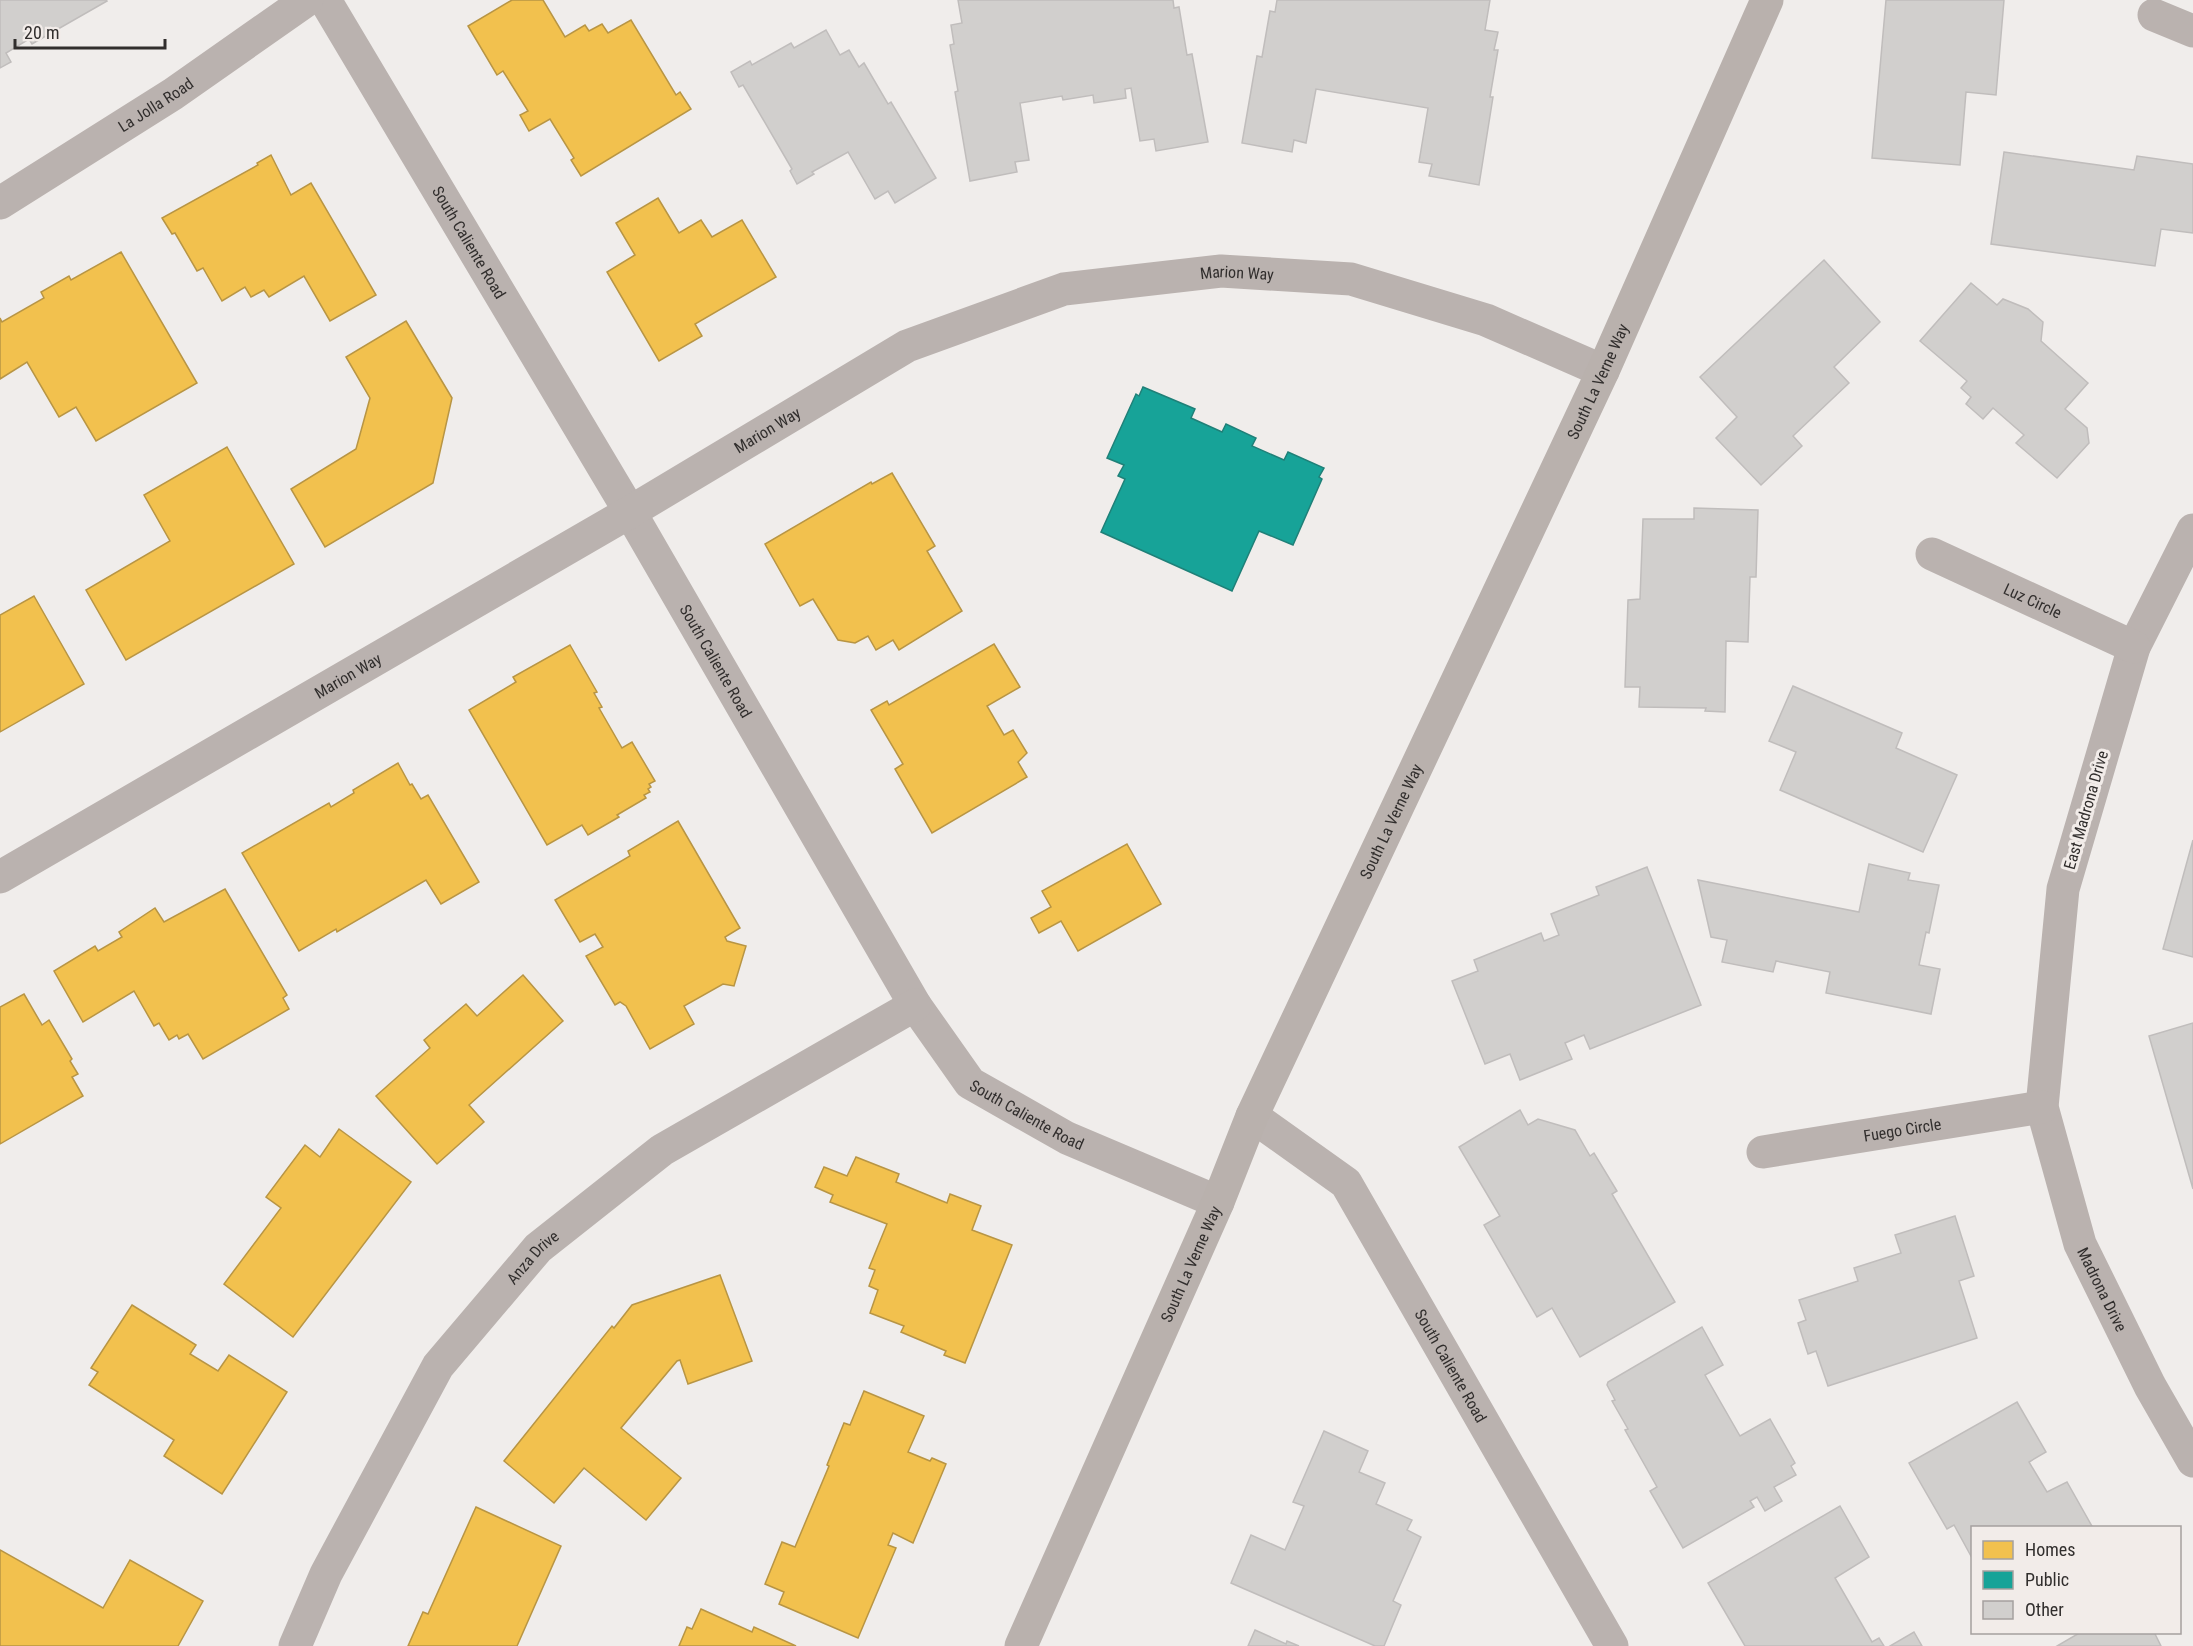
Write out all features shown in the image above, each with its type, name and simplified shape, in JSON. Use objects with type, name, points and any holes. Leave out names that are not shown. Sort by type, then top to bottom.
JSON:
[{"type":"street","name":"La Jolla Road","points":[[0,203],[173,94],[307,0]]},
{"type":"street","name":"South Caliente Road","points":[[325,0],[630,512],[915,1005],[970,1083],[1067,1138],[1218,1202]]},
{"type":"street","name":"South La Verne Way","points":[[1021,1646],[1218,1202],[1252,1116],[1603,371],[1767,0]]},
{"type":"street","points":[[2154,15],[2193,31]]},
{"type":"street","name":"Marion Way","points":[[0,877],[630,512],[907,346],[1064,289],[1221,271],[1351,279],[1486,320],[1603,371]]},
{"type":"street","name":"East Madrona Drive","points":[[2042,1107],[2063,889],[2134,647],[2193,530]]},
{"type":"street","name":"Luz Circle","points":[[1932,554],[2134,647]]},
{"type":"street","name":"Anza Drive","points":[[295,1646],[326,1574],[438,1366],[538,1248],[662,1150],[915,1005]]},
{"type":"street","name":"Fuego Circle","points":[[1763,1152],[2042,1107]]},
{"type":"street","name":"Madrona Drive","points":[[2042,1107],[2080,1244],[2150,1386],[2193,1461]]},
{"type":"street","name":"South Caliente Road","points":[[1252,1116],[1346,1183],[1612,1646]]},
{"type":"building: Homes","points":[[512,0],[543,0],[565,37],[585,25],[589,31],[602,24],[608,33],[631,20],[676,95],[680,92],[691,109],[581,176],[571,160],[574,158],[550,119],[529,131],[520,115],[528,111],[503,71],[497,75],[468,26]]},
{"type":"building: Homes","points":[[271,155],[291,195],[311,183],[376,295],[330,321],[304,276],[269,297],[264,290],[251,297],[245,287],[222,301],[203,268],[197,271],[175,233],[172,234],[162,218],[258,165],[257,163]]},
{"type":"building: Homes","points":[[658,198],[679,233],[701,220],[712,237],[742,220],[776,277],[695,324],[702,336],[659,361],[607,272],[635,255],[616,223]]},
{"type":"building: Homes","points":[[121,252],[197,383],[96,441],[76,407],[59,417],[27,362],[0,379],[0,318],[2,322],[44,298],[41,292],[69,276],[71,280]]},
{"type":"building: Homes","points":[[406,321],[452,398],[433,483],[325,547],[291,489],[356,449],[370,398],[346,357]]},
{"type":"building: Homes","points":[[227,447],[294,564],[126,660],[86,590],[170,541],[144,495]]},
{"type":"building: Homes","points":[[892,473],[935,546],[927,551],[962,611],[899,650],[893,640],[876,650],[868,636],[855,643],[838,640],[813,599],[800,606],[765,544],[871,482],[872,484]]},
{"type":"building: Homes","points":[[34,596],[84,684],[0,732],[0,615]]},
{"type":"building: Homes","points":[[994,644],[1020,687],[987,706],[1004,735],[1013,730],[1027,753],[1018,762],[1027,777],[932,833],[895,769],[903,764],[871,710],[887,701],[889,705]]},
{"type":"building: Homes","points":[[570,645],[597,692],[594,693],[602,707],[599,708],[622,748],[632,742],[655,781],[649,784],[650,792],[644,795],[646,798],[617,815],[619,817],[588,835],[582,825],[547,845],[469,710],[516,682],[513,677]]},
{"type":"building: Homes","points":[[398,763],[421,799],[428,795],[479,882],[441,904],[426,880],[337,932],[336,929],[299,951],[242,853],[329,803],[331,807],[354,793],[353,790]]},
{"type":"building: Homes","points":[[678,821],[740,928],[725,937],[727,941],[746,946],[734,986],[723,984],[684,1006],[694,1024],[650,1049],[626,1006],[620,1002],[615,1005],[586,956],[603,947],[595,934],[580,942],[555,900],[630,856],[628,851]]},
{"type":"building: Homes","points":[[1127,844],[1161,904],[1078,951],[1061,921],[1039,933],[1031,918],[1051,907],[1042,891]]},
{"type":"building: Homes","points":[[225,889],[287,995],[283,998],[289,1009],[203,1059],[188,1034],[179,1039],[177,1035],[169,1040],[159,1023],[154,1026],[134,991],[83,1022],[54,971],[95,946],[98,951],[122,937],[119,932],[155,908],[164,922]]},
{"type":"building: Homes","points":[[523,975],[563,1021],[469,1105],[484,1122],[437,1164],[376,1096],[430,1048],[424,1040],[466,1004],[477,1016]]},
{"type":"building: Homes","points":[[24,994],[42,1025],[49,1020],[72,1059],[70,1061],[78,1074],[72,1077],[83,1096],[0,1144],[0,1007]]},
{"type":"building: Homes","points":[[339,1129],[411,1182],[293,1337],[224,1284],[281,1208],[266,1197],[305,1145],[320,1157]]},
{"type":"building: Homes","points":[[856,1157],[899,1174],[896,1182],[947,1203],[950,1194],[981,1206],[972,1230],[1012,1245],[965,1363],[944,1355],[946,1351],[901,1332],[904,1326],[870,1313],[878,1290],[869,1286],[875,1270],[869,1268],[887,1224],[830,1202],[833,1195],[815,1187],[824,1167],[847,1176]]},
{"type":"building: Homes","points":[[720,1275],[752,1361],[688,1384],[680,1360],[677,1361],[621,1428],[681,1478],[646,1520],[584,1468],[554,1503],[504,1461],[612,1326],[614,1328],[632,1305]]},
{"type":"building: Homes","points":[[132,1305],[196,1345],[190,1354],[218,1371],[229,1355],[287,1392],[222,1494],[164,1456],[174,1440],[89,1385],[98,1372],[91,1368]]},
{"type":"building: Homes","points":[[864,1391],[924,1416],[908,1452],[930,1461],[932,1458],[946,1464],[913,1543],[893,1533],[888,1545],[896,1548],[858,1638],[779,1604],[784,1592],[765,1584],[782,1542],[795,1547],[829,1466],[827,1465],[844,1423],[850,1425]]},
{"type":"building: Homes","points":[[476,1507],[561,1546],[517,1646],[408,1646],[423,1612],[428,1614]]},
{"type":"building: Homes","points":[[0,1550],[103,1608],[130,1560],[203,1601],[178,1646],[0,1646]]},
{"type":"building: Homes","points":[[701,1609],[752,1632],[754,1627],[796,1646],[679,1646],[687,1627],[692,1629]]},
{"type":"building: Public","points":[[1143,387],[1195,409],[1191,418],[1222,432],[1226,424],[1256,438],[1252,446],[1284,460],[1288,452],[1324,468],[1319,477],[1322,479],[1293,545],[1259,531],[1232,591],[1101,532],[1125,479],[1118,476],[1124,465],[1107,458],[1136,394],[1139,396]]},
{"type":"building: Other","points":[[0,0],[107,1],[32,44],[29,39],[6,53],[11,62],[0,68]]},
{"type":"building: Other","points":[[958,0],[1173,0],[1174,8],[1179,7],[1187,55],[1192,54],[1208,142],[1156,151],[1154,139],[1140,141],[1131,88],[1125,89],[1126,98],[1094,103],[1093,95],[1063,100],[1062,96],[1020,103],[1029,160],[1015,162],[1017,172],[970,181],[955,92],[958,91],[950,45],[954,44],[951,25],[962,23]]},
{"type":"building: Other","points":[[1277,0],[1490,0],[1485,30],[1498,32],[1494,50],[1498,50],[1479,185],[1429,176],[1432,164],[1419,162],[1428,108],[1316,89],[1306,143],[1294,140],[1292,152],[1242,143],[1257,56],[1262,57],[1270,11],[1275,12]]},
{"type":"building: Other","points":[[1886,0],[2004,0],[1996,95],[1966,92],[1960,165],[1872,158]]},
{"type":"building: Other","points":[[826,30],[840,55],[849,50],[859,67],[864,63],[888,104],[891,102],[936,178],[895,203],[888,191],[875,199],[848,152],[812,172],[814,174],[797,184],[790,171],[792,169],[743,85],[739,87],[731,72],[750,61],[752,65],[791,43],[794,48]]},
{"type":"building: Other","points":[[2004,152],[2134,170],[2137,156],[2193,164],[2193,233],[2161,229],[2155,266],[1991,244]]},
{"type":"building: Other","points":[[1824,260],[1880,322],[1834,367],[1849,383],[1793,436],[1802,446],[1761,485],[1716,438],[1737,417],[1700,377]]},
{"type":"building: Other","points":[[1971,283],[1997,305],[2003,299],[2028,309],[2043,322],[2041,341],[2088,383],[2065,409],[2087,428],[2089,443],[2057,478],[2016,443],[2024,435],[1993,408],[1983,419],[1966,404],[1971,397],[1961,388],[1967,381],[1920,341]]},
{"type":"building: Other","points":[[1694,508],[1758,510],[1756,577],[1750,577],[1748,642],[1726,641],[1725,712],[1705,711],[1706,708],[1639,707],[1640,687],[1625,687],[1628,600],[1640,599],[1643,519],[1694,519]]},
{"type":"building: Other","points":[[1793,686],[1902,733],[1896,748],[1957,775],[1923,852],[1780,790],[1796,752],[1769,741]]},
{"type":"building: Other","points":[[2193,840],[2193,957],[2163,949]]},
{"type":"building: Other","points":[[1869,864],[1910,873],[1908,880],[1939,885],[1929,933],[1926,932],[1919,965],[1940,969],[1931,1014],[1826,993],[1830,972],[1776,961],[1773,972],[1722,962],[1727,940],[1711,937],[1698,880],[1859,912]]},
{"type":"building: Other","points":[[1647,867],[1701,1005],[1590,1049],[1584,1035],[1565,1043],[1572,1059],[1520,1080],[1510,1054],[1485,1064],[1452,981],[1478,971],[1474,960],[1541,933],[1544,941],[1559,935],[1551,914],[1599,895],[1596,887]]},
{"type":"building: Other","points":[[2193,1023],[2193,1189],[2149,1036]]},
{"type":"building: Other","points":[[1520,1110],[1528,1125],[1538,1119],[1575,1130],[1590,1156],[1594,1153],[1617,1191],[1612,1194],[1675,1302],[1580,1357],[1552,1308],[1537,1317],[1484,1225],[1500,1216],[1459,1147]]},
{"type":"building: Other","points":[[1955,1216],[1974,1276],[1959,1281],[1977,1338],[1828,1386],[1816,1351],[1808,1354],[1798,1323],[1806,1320],[1799,1300],[1858,1281],[1854,1268],[1901,1253],[1895,1235]]},
{"type":"building: Other","points":[[1702,1327],[1723,1365],[1705,1375],[1740,1436],[1770,1419],[1795,1463],[1791,1466],[1796,1475],[1774,1487],[1782,1501],[1765,1511],[1757,1497],[1750,1501],[1754,1507],[1683,1548],[1650,1491],[1657,1487],[1625,1430],[1628,1429],[1612,1401],[1615,1400],[1607,1385],[1608,1382]]},
{"type":"building: Other","points":[[2017,1402],[2046,1452],[2029,1462],[2047,1492],[2067,1482],[2092,1526],[1971,1526],[1971,1556],[1954,1525],[1947,1529],[1909,1463]]},
{"type":"building: Other","points":[[1324,1431],[1368,1451],[1359,1472],[1385,1483],[1376,1504],[1412,1520],[1407,1530],[1421,1537],[1393,1601],[1401,1605],[1384,1646],[1375,1646],[1231,1583],[1251,1535],[1285,1550],[1304,1506],[1293,1502]]},
{"type":"building: Other","points":[[1840,1506],[1869,1557],[1835,1578],[1872,1642],[1879,1638],[1884,1646],[1745,1646],[1708,1583]]},
{"type":"building: Other","points":[[1255,1630],[1286,1644],[1287,1641],[1299,1646],[1248,1646]]},
{"type":"building: Other","points":[[1914,1632],[1922,1646],[1890,1646]]},
{"type":"building: Other","points":[[2078,1634],[2155,1634],[2161,1646],[2057,1646]]}]
